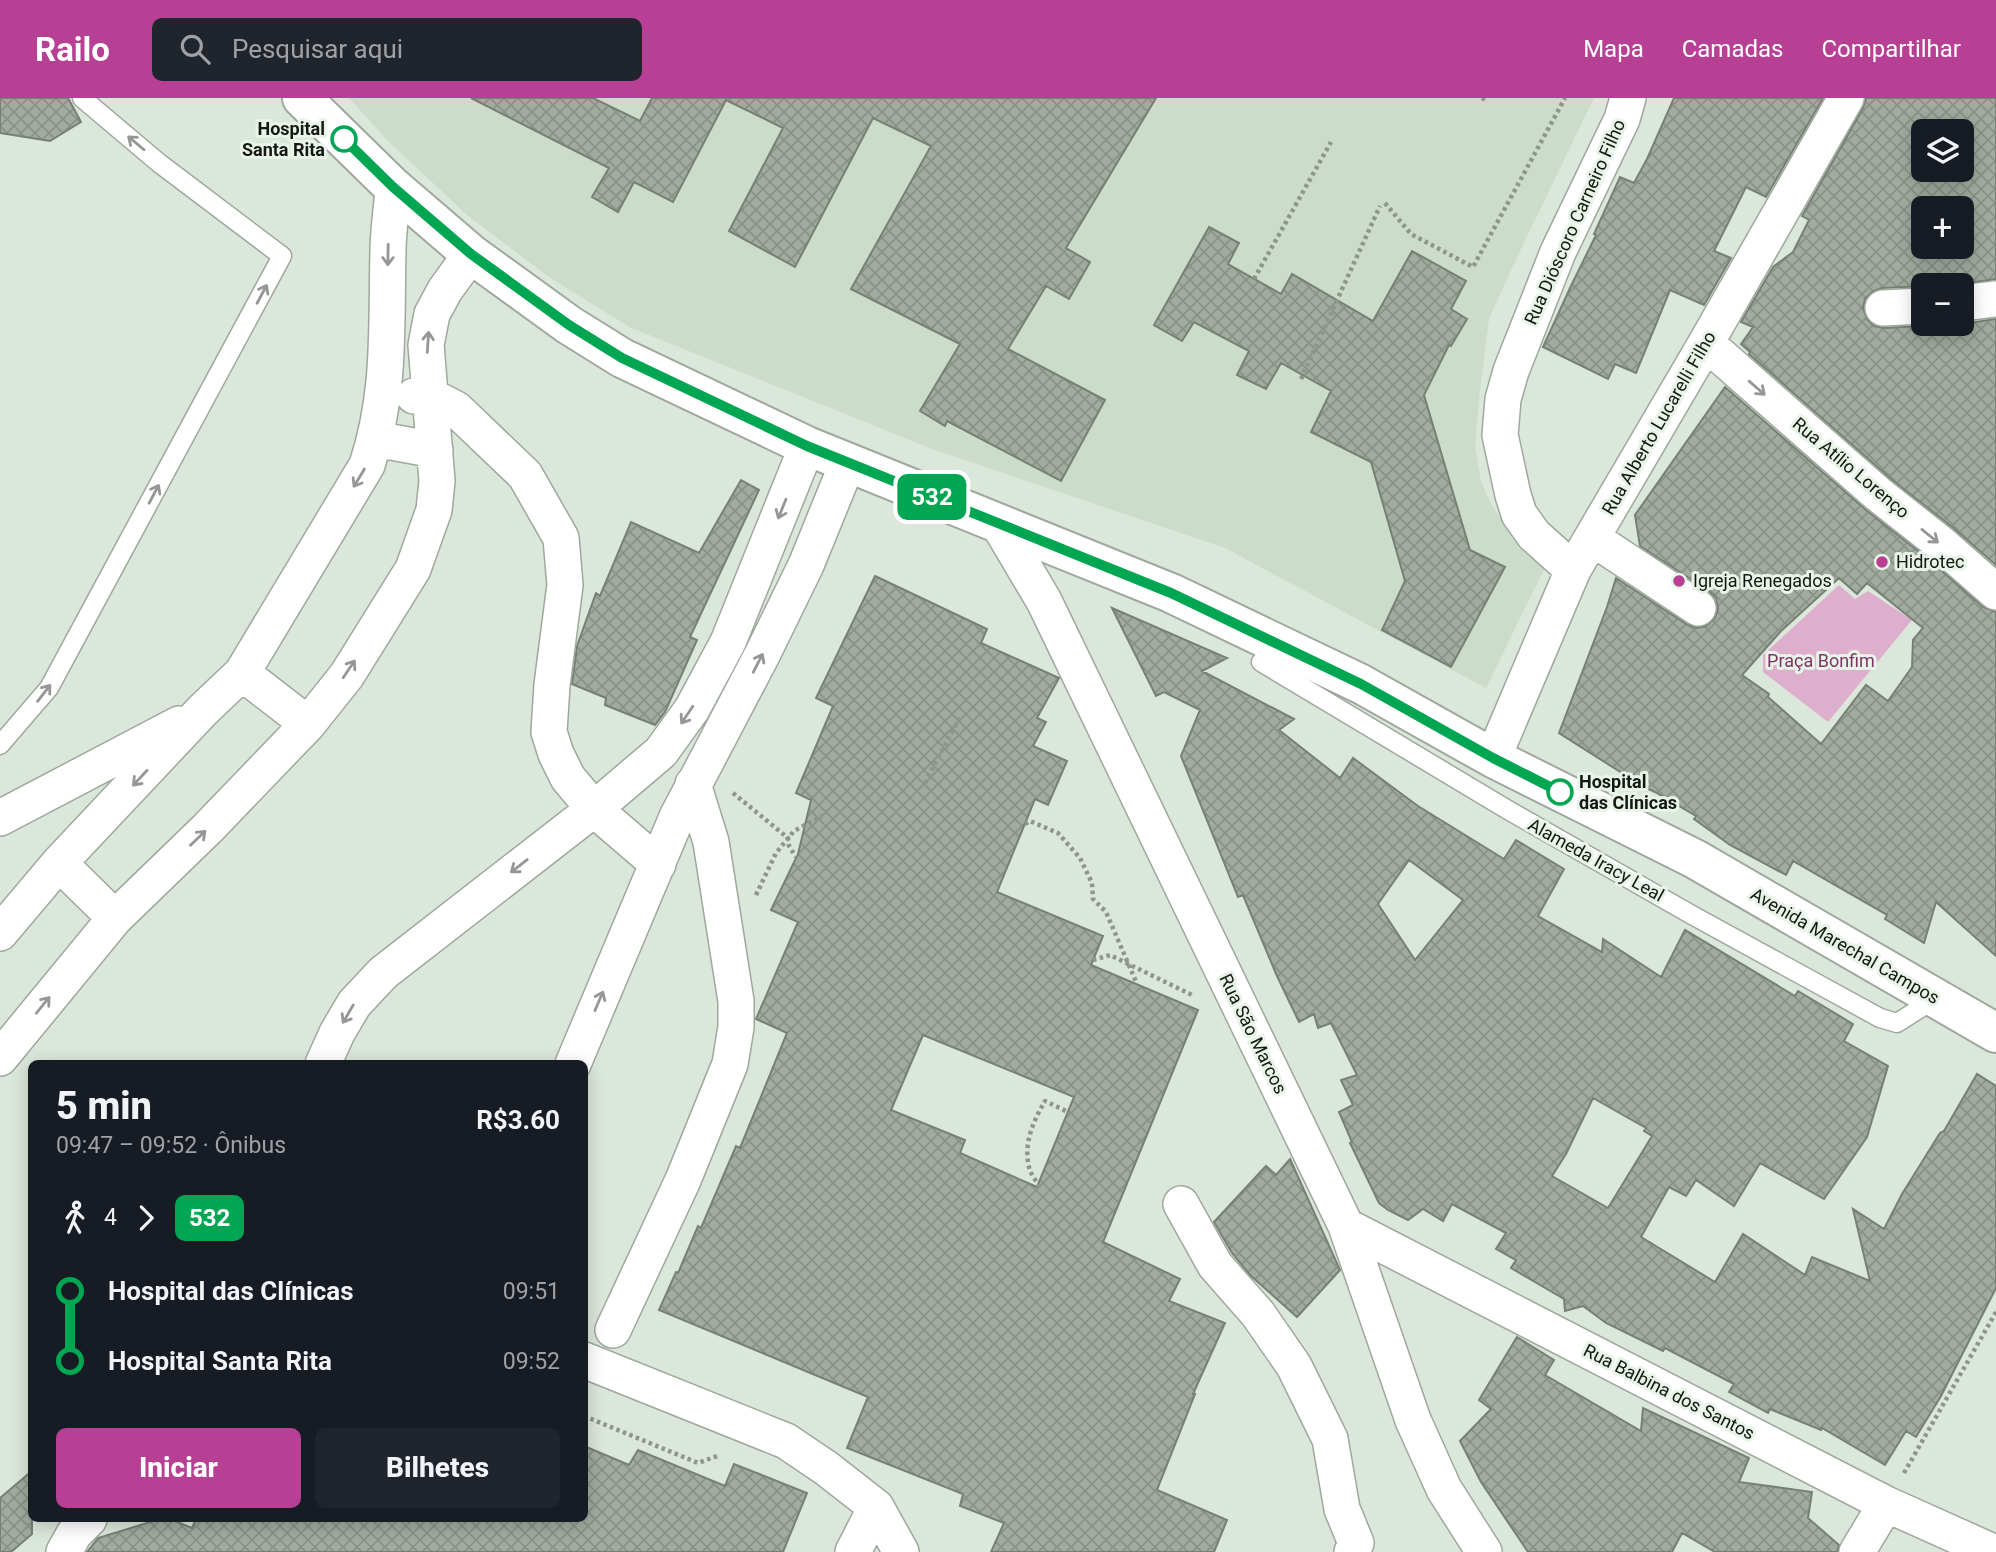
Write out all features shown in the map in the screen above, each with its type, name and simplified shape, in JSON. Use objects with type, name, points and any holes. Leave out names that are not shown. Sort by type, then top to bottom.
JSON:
[{"type":"street","points":[[302,98],[393,187],[471,254],[569,325],[622,358],[807,446],[1171,593],[1361,684],[1493,758]]},
{"type":"street","name":"Rua Dióscoro Carneiro Filho","points":[[1573,570],[1534,534],[1519,514],[1500,435],[1503,400],[1511,371],[1558,252],[1629,98]]},
{"type":"street","name":"Rua Alberto Lucarelli Filho","points":[[1493,758],[1573,570],[1846,98]]},
{"type":"street","points":[[0,933],[59,863],[203,710],[242,673],[367,465],[383,397],[393,187]]},
{"type":"street","points":[[0,1058],[115,918],[208,828],[308,724],[347,674],[413,569],[434,510],[437,481],[426,345],[432,314],[445,289],[471,254]]},
{"type":"street","points":[[1974,302],[1996,299]]},
{"type":"street","points":[[1883,308],[1911,307]]},
{"type":"street","name":"Rua Atílio Lorenço","points":[[1706,343],[1878,494],[1996,592]]},
{"type":"street","points":[[383,397],[430,396],[456,409],[525,475],[561,538],[565,585],[552,685],[549,732],[555,754],[568,778],[594,808],[658,864]]},
{"type":"street","points":[[375,439],[435,450]]},
{"type":"street","points":[[325,1060],[354,1004],[383,973],[594,808],[661,752],[692,709],[728,642],[807,446]]},
{"type":"street","points":[[575,1060],[698,776],[806,565],[848,463]]},
{"type":"street","name":"Rua São Marcos","points":[[999,525],[1044,601],[1346,1226],[1413,1420],[1444,1489],[1484,1552]]},
{"type":"street","points":[[1592,538],[1698,608]]},
{"type":"street","points":[[242,673],[308,724]]},
{"type":"street","points":[[0,818],[203,710]]},
{"type":"street","name":"Avenida Marechal Campos","points":[[1493,758],[1695,859],[1996,1033]]},
{"type":"street","points":[[613,1330],[683,1180],[730,1064],[734,1040],[736,1001],[698,776]]},
{"type":"street","points":[[59,863],[115,918]]},
{"type":"street","points":[[1181,1204],[1214,1265],[1258,1314],[1294,1366],[1330,1439],[1342,1509],[1356,1543],[1352,1552]]},
{"type":"street","name":"Rua Balbina dos Santos","points":[[1346,1226],[1886,1504],[1993,1552]]},
{"type":"street","points":[[588,1362],[786,1441],[876,1507],[901,1552]]},
{"type":"street","points":[[1857,1552],[1886,1504]]},
{"type":"street","points":[[853,1552],[876,1507]]},
{"type":"street","points":[[64,1552],[74,1534],[86,1522]]},
{"type":"lane","points":[[0,745],[49,688],[282,256],[159,163],[82,98]]},
{"type":"lane","name":"Alameda Iracy Leal","points":[[1261,662],[1508,810],[1881,1018],[1897,1023],[1936,998]]},
{"type":"path","points":[[1301,379],[1383,205],[1410,234],[1473,267],[1565,98]]},
{"type":"path","points":[[1254,279],[1331,142]]},
{"type":"path","points":[[925,783],[961,715]]},
{"type":"path","points":[[698,776],[788,838],[789,846],[796,857]]},
{"type":"path","points":[[754,900],[776,853],[788,838],[794,831],[822,816]]},
{"type":"path","points":[[1025,824],[1030,821],[1058,833],[1080,858],[1092,883],[1093,900],[1106,912],[1137,985]]},
{"type":"path","points":[[1093,960],[1110,955],[1196,997]]},
{"type":"path","points":[[1040,1187],[1029,1168],[1028,1144],[1034,1121],[1045,1101],[1068,1111]]},
{"type":"path","points":[[1886,1504],[1996,1312]]},
{"type":"path","points":[[588,1418],[698,1463],[722,1454]]},
{"type":"shaded area","points":[[349,98],[1594,98],[1489,319],[1480,390],[1475,446],[1481,481],[1491,504],[1514,538],[1547,563],[1486,688],[1225,548],[932,449],[629,327],[549,277],[467,215],[388,141]]},
{"type":"green space","name":"Praça Bonfim","points":[[1839,585],[1855,599],[1868,591],[1912,620],[1828,722],[1763,672],[1763,655]]},
{"type":"building","points":[[0,98],[68,98],[81,122],[50,141],[0,133]]},
{"type":"building","points":[[471,98],[593,98],[640,121],[652,98],[1156,98],[1066,248],[1090,262],[1069,299],[1046,286],[1008,349],[1105,400],[1061,481],[947,421],[945,426],[920,411],[960,344],[851,289],[931,146],[873,118],[795,267],[729,231],[783,128],[726,100],[673,202],[634,182],[618,212],[592,197],[609,168]]},
{"type":"building","points":[[1674,98],[1823,98],[1766,197],[1746,187],[1714,251],[1731,258],[1704,305],[1670,290],[1636,373],[1615,364],[1608,379],[1543,347],[1620,177],[1634,183]]},
{"type":"building","points":[[1866,98],[1996,98],[1996,279],[1974,282],[1974,273],[1911,273],[1911,287],[1881,288],[1865,299],[1863,308],[1867,319],[1874,326],[1911,327],[1911,336],[1974,336],[1974,322],[1996,319],[1996,565],[1891,479],[1741,344],[1753,327],[1741,322],[1773,267],[1793,252],[1809,220],[1802,216],[1863,108]]},
{"type":"building","points":[[1209,227],[1239,243],[1228,264],[1281,294],[1292,274],[1373,321],[1412,251],[1466,281],[1451,309],[1467,319],[1451,346],[1449,345],[1424,395],[1470,550],[1505,567],[1451,667],[1382,630],[1405,581],[1371,462],[1311,432],[1331,391],[1281,363],[1266,389],[1237,375],[1249,351],[1194,322],[1182,341],[1154,325]]},
{"type":"building","points":[[1725,387],[1866,510],[1983,607],[1996,612],[1996,956],[1936,902],[1924,943],[1885,919],[1887,915],[1793,861],[1786,875],[1730,845],[1694,819],[1696,816],[1635,783],[1559,733],[1616,578],[1688,625],[1697,628],[1706,626],[1715,618],[1718,609],[1716,598],[1710,592],[1640,546],[1635,515]],"holes":[[[1839,578],[1857,594],[1867,583],[1923,628],[1913,640],[1912,667],[1888,701],[1866,685],[1821,744],[1768,697],[1769,694],[1742,675],[1781,631]]]},
{"type":"building","points":[[741,480],[759,490],[690,637],[697,640],[665,712],[655,725],[605,705],[606,698],[572,684],[577,646],[596,593],[600,596],[631,522],[699,553]]},
{"type":"building","points":[[875,576],[987,629],[981,643],[1059,678],[1037,718],[1046,722],[1033,746],[1067,761],[1048,805],[1035,799],[997,892],[1103,936],[1091,965],[1198,1010],[1103,1242],[1180,1279],[1169,1301],[1225,1323],[1193,1394],[1157,1490],[1227,1520],[1214,1552],[991,1552],[1004,1523],[960,1506],[963,1494],[847,1448],[868,1397],[659,1310],[698,1226],[701,1228],[736,1146],[740,1148],[787,1033],[756,1019],[798,922],[771,910],[798,854],[811,800],[796,793],[833,706],[816,698]],"holes":[[[923,1035],[1074,1097],[1037,1187],[960,1153],[965,1140],[891,1110]]]},
{"type":"building","points":[[1112,608],[1227,658],[1202,671],[1294,719],[1279,730],[1340,778],[1353,758],[1418,806],[1504,859],[1516,840],[1564,869],[1538,916],[1602,952],[1603,939],[1661,977],[1685,930],[1795,996],[1798,991],[1853,1024],[1844,1041],[1888,1066],[1867,1137],[1824,1199],[1760,1163],[1734,1206],[1696,1180],[1686,1196],[1669,1187],[1641,1237],[1715,1282],[1743,1234],[1805,1275],[1812,1257],[1870,1281],[1853,1209],[1884,1229],[1902,1194],[1940,1133],[1944,1131],[1977,1074],[1996,1086],[1996,1288],[1941,1396],[1916,1437],[1906,1431],[1885,1465],[1822,1428],[1821,1430],[1770,1409],[1768,1413],[1729,1392],[1734,1384],[1665,1348],[1663,1351],[1606,1323],[1583,1306],[1565,1311],[1564,1299],[1511,1268],[1516,1260],[1496,1249],[1506,1233],[1452,1204],[1443,1221],[1423,1209],[1408,1220],[1379,1203],[1350,1143],[1352,1142],[1339,1112],[1353,1105],[1341,1080],[1357,1075],[1331,1023],[1318,1028],[1314,1014],[1299,1022],[1243,895],[1238,897],[1181,756],[1200,710],[1164,692],[1156,696]],"holes":[[[1409,860],[1463,900],[1415,960],[1378,904]],[[1593,1098],[1646,1128],[1644,1131],[1652,1136],[1608,1208],[1552,1176],[1566,1154]]]},
{"type":"building","points":[[1290,1159],[1340,1270],[1297,1317],[1250,1275],[1232,1253],[1214,1222],[1266,1166],[1276,1175]]},
{"type":"building","points":[[1517,1337],[1554,1360],[1545,1375],[1641,1431],[1643,1408],[1749,1458],[1739,1482],[1812,1492],[1808,1518],[1839,1545],[1837,1552],[1715,1552],[1682,1533],[1672,1552],[1528,1552],[1481,1482],[1460,1441],[1491,1409],[1479,1400]]},
{"type":"building","points":[[588,1448],[629,1465],[638,1450],[725,1486],[734,1464],[807,1493],[783,1552],[87,1552],[98,1538],[150,1522],[177,1522],[192,1528],[195,1522],[588,1522]]},
{"type":"building","points":[[28,1474],[28,1522],[32,1522],[32,1534],[11,1552],[0,1552],[0,1498]]},
{"type":"bus line","name":"532","points":[[344,139],[393,187],[471,254],[569,325],[622,358],[807,446],[1171,593],[1361,684],[1560,792]]},
{"type":"place","name":"Hospital Santa Rita","points":[[344,139]]},
{"type":"place","name":"Hidrotec","points":[[1882,562]]},
{"type":"place","name":"Igreja Renegados","points":[[1679,581]]},
{"type":"place","name":"Hospital das Clínicas","points":[[1560,792]]}]
